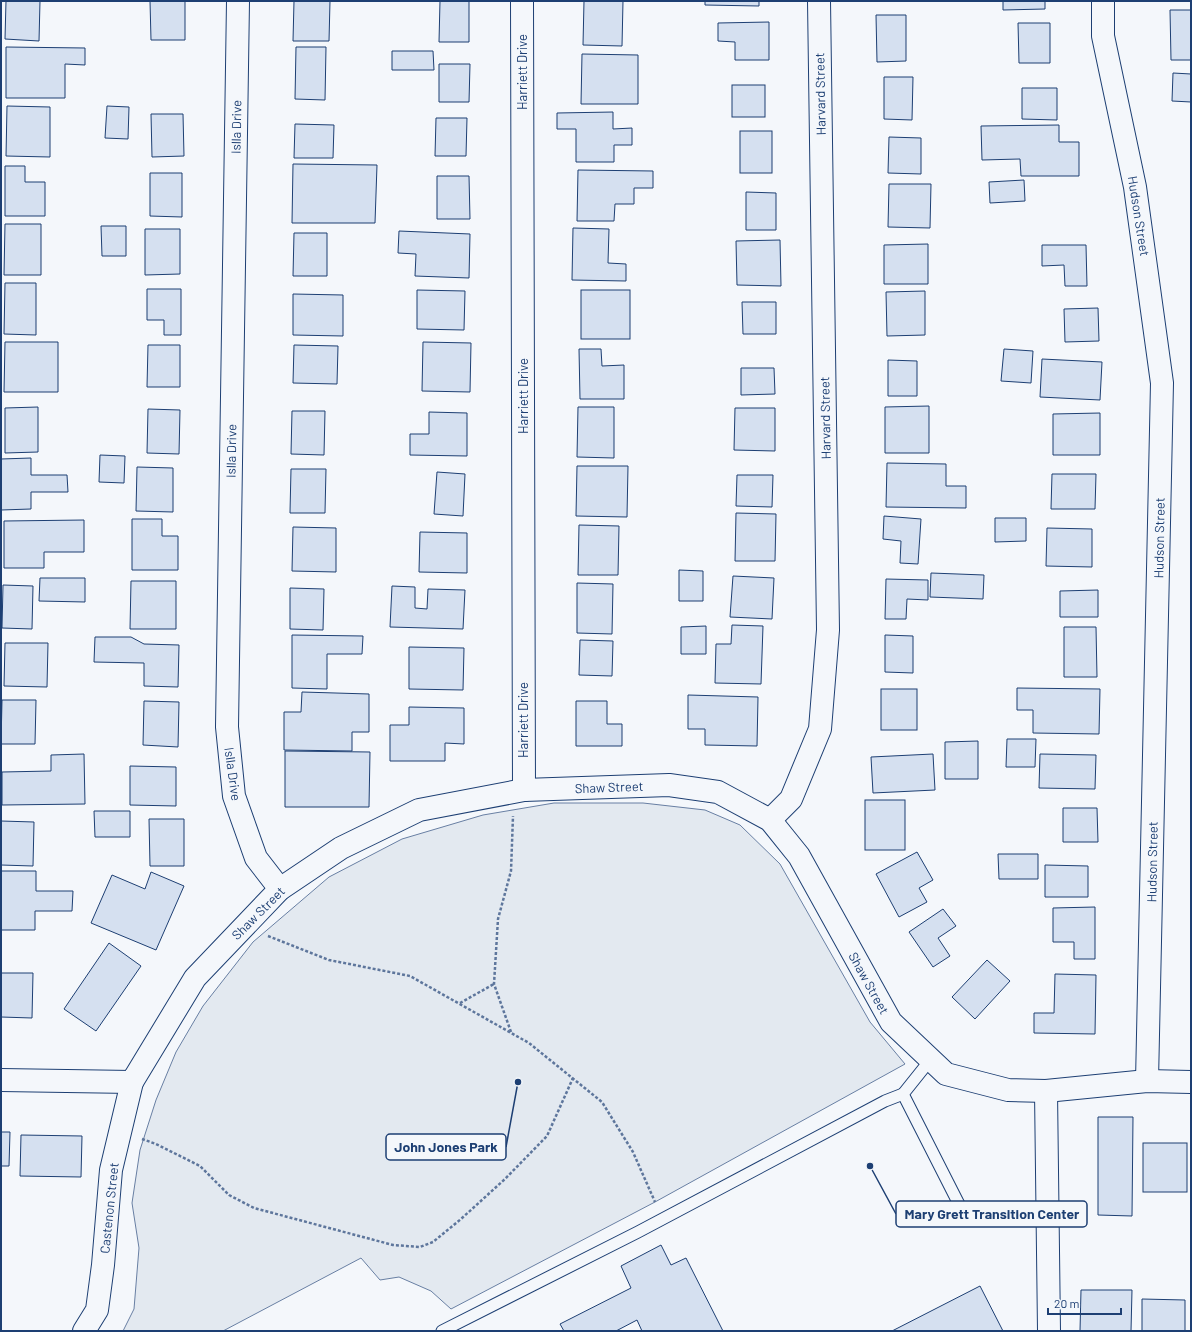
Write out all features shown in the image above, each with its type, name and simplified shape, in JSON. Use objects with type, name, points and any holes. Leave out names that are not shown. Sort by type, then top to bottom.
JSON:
[{"type":"street","name":"Islla Drive","points":[[238,1],[227,727],[234,796],[256,858],[280,888]]},
{"type":"street","name":"Harriett Drive","points":[[513,792],[522,1]]},
{"type":"street","name":"Harvard Street","points":[[770,820],[791,799],[820,729],[828,630],[818,1]]},
{"type":"street","name":"Hudson Street","points":[[1103,1],[1103,36],[1135,187],[1162,383],[1147,1081]]},
{"type":"street","name":"Shaw Street","points":[[132,1082],[195,978],[280,888],[340,848],[419,810],[513,792],[669,785],[718,792],[770,820],[799,856],[891,1022],[946,1074],[1008,1090],[1046,1091],[1147,1081],[1191,1082]]},
{"type":"street","points":[[1,1080],[132,1082]]},
{"type":"street","name":"Castenon Street","points":[[84,1331],[97,1310],[103,1265],[111,1170],[132,1082]]},
{"type":"street","points":[[1046,1091],[1049,1331]]},
{"type":"lane","points":[[442,1331],[638,1232],[885,1101],[903,1094],[931,1060]]},
{"type":"lane","points":[[903,1094],[967,1220],[1047,1210]]},
{"type":"path","points":[[511,1033],[494,984],[498,920],[511,871],[514,809],[513,792]]},
{"type":"path","points":[[243,927],[328,960],[410,976],[529,1043],[602,1102],[633,1152],[655,1202]]},
{"type":"path","points":[[459,1003],[494,984]]},
{"type":"path","points":[[120,1131],[156,1144],[200,1166],[229,1195],[254,1208],[393,1244],[420,1247],[433,1242],[461,1219],[547,1136],[573,1078]]},
{"type":"shaded area","points":[[554,803],[643,803],[705,810],[740,825],[780,864],[870,1022],[905,1064],[655,1202],[451,1309],[431,1291],[399,1277],[380,1280],[361,1258],[223,1331],[123,1331],[134,1309],[139,1248],[132,1203],[140,1150],[156,1100],[176,1052],[203,1006],[253,942],[329,877],[402,839],[483,815]]},
{"type":"building","points":[[6,1],[40,1],[39,41],[5,39]]},
{"type":"building","points":[[150,1],[185,1],[185,40],[151,40]]},
{"type":"building","points":[[294,1],[330,1],[329,41],[293,41]]},
{"type":"building","points":[[440,1],[469,1],[469,42],[439,42]]},
{"type":"building","points":[[584,1],[623,1],[622,46],[583,45]]},
{"type":"building","points":[[705,1],[759,1],[759,6],[705,5]]},
{"type":"building","points":[[1003,1],[1045,1],[1045,9],[1003,10]]},
{"type":"building","points":[[1170,10],[1191,10],[1191,60],[1171,60]]},
{"type":"building","points":[[876,15],[906,15],[906,61],[877,62]]},
{"type":"building","points":[[769,22],[769,60],[735,60],[735,42],[718,41],[718,23]]},
{"type":"building","points":[[1018,23],[1050,23],[1050,63],[1019,63]]},
{"type":"building","points":[[6,47],[85,48],[85,65],[65,64],[65,98],[6,98]]},
{"type":"building","points":[[296,47],[326,47],[325,100],[295,99]]},
{"type":"building","points":[[392,51],[433,51],[434,70],[392,70]]},
{"type":"building","points":[[582,54],[638,55],[638,104],[581,104]]},
{"type":"building","points":[[439,64],[470,64],[469,102],[439,102]]},
{"type":"building","points":[[1173,73],[1191,74],[1191,102],[1172,101]]},
{"type":"building","points":[[884,77],[913,77],[912,120],[884,119]]},
{"type":"building","points":[[732,85],[765,85],[765,117],[732,117]]},
{"type":"building","points":[[1022,88],[1057,88],[1057,120],[1022,119]]},
{"type":"building","points":[[7,106],[50,107],[50,157],[6,156]]},
{"type":"building","points":[[107,106],[129,107],[128,139],[105,138]]},
{"type":"building","points":[[613,112],[613,129],[632,128],[632,145],[614,145],[614,162],[576,162],[576,129],[557,129],[557,113]]},
{"type":"building","points":[[151,114],[183,114],[184,156],[152,157]]},
{"type":"building","points":[[436,118],[467,118],[466,156],[435,156]]},
{"type":"building","points":[[295,124],[334,125],[333,158],[294,158]]},
{"type":"building","points":[[1059,125],[1059,142],[1079,142],[1079,176],[1021,176],[1020,159],[982,160],[981,126]]},
{"type":"building","points":[[740,131],[772,131],[772,173],[740,173]]},
{"type":"building","points":[[889,137],[921,138],[921,174],[888,173]]},
{"type":"building","points":[[293,164],[377,165],[375,223],[292,223]]},
{"type":"building","points":[[5,166],[25,166],[25,182],[45,182],[45,216],[5,216]]},
{"type":"building","points":[[578,170],[653,171],[653,188],[634,188],[634,204],[615,204],[614,221],[577,221]]},
{"type":"building","points":[[150,173],[182,173],[182,217],[150,216]]},
{"type":"building","points":[[437,176],[469,176],[470,219],[437,219]]},
{"type":"building","points":[[1024,180],[1025,201],[990,203],[989,182]]},
{"type":"building","points":[[889,184],[931,184],[930,228],[888,227]]},
{"type":"building","points":[[746,192],[776,193],[776,230],[746,230]]},
{"type":"building","points":[[5,224],[41,224],[41,275],[4,275]]},
{"type":"building","points":[[101,226],[126,226],[126,256],[102,256]]},
{"type":"building","points":[[573,228],[609,229],[608,263],[626,264],[626,281],[572,280]]},
{"type":"building","points":[[145,229],[180,229],[180,274],[145,275]]},
{"type":"building","points":[[399,231],[470,234],[469,278],[415,276],[416,254],[398,253]]},
{"type":"building","points":[[294,233],[327,233],[327,276],[293,276]]},
{"type":"building","points":[[780,240],[781,286],[737,285],[736,241]]},
{"type":"building","points":[[928,244],[928,284],[884,284],[884,245]]},
{"type":"building","points":[[1042,245],[1086,245],[1087,286],[1065,286],[1064,265],[1042,266]]},
{"type":"building","points":[[5,283],[36,283],[36,335],[4,334]]},
{"type":"building","points":[[147,289],[181,289],[181,335],[164,335],[164,320],[147,320]]},
{"type":"building","points":[[417,290],[465,291],[464,330],[417,329]]},
{"type":"building","points":[[581,290],[630,290],[630,339],[581,339]]},
{"type":"building","points":[[925,291],[925,335],[887,336],[886,292]]},
{"type":"building","points":[[293,294],[343,295],[343,336],[293,335]]},
{"type":"building","points":[[742,302],[776,302],[776,334],[743,334]]},
{"type":"building","points":[[1098,308],[1099,341],[1065,342],[1064,309]]},
{"type":"building","points":[[5,342],[58,342],[58,392],[4,392]]},
{"type":"building","points":[[423,342],[471,343],[470,392],[422,391]]},
{"type":"building","points":[[148,345],[180,345],[180,387],[147,387]]},
{"type":"building","points":[[294,345],[338,346],[337,384],[293,383]]},
{"type":"building","points":[[579,349],[601,349],[602,366],[624,365],[624,399],[580,399]]},
{"type":"building","points":[[1004,349],[1033,351],[1031,383],[1001,381]]},
{"type":"building","points":[[1042,359],[1102,362],[1100,400],[1040,397]]},
{"type":"building","points":[[888,360],[917,361],[917,396],[888,396]]},
{"type":"building","points":[[741,368],[774,368],[775,394],[741,395]]},
{"type":"building","points":[[929,406],[929,453],[885,453],[885,407]]},
{"type":"building","points":[[38,407],[38,452],[5,453],[5,408]]},
{"type":"building","points":[[578,407],[614,407],[614,458],[577,457]]},
{"type":"building","points":[[735,408],[775,408],[775,451],[734,450]]},
{"type":"building","points":[[148,409],[180,410],[179,454],[147,453]]},
{"type":"building","points":[[292,411],[325,411],[324,455],[291,454]]},
{"type":"building","points":[[429,412],[467,413],[467,456],[410,455],[410,434],[429,434]]},
{"type":"building","points":[[1100,413],[1100,455],[1053,455],[1053,414]]},
{"type":"building","points":[[100,455],[125,456],[124,483],[99,482]]},
{"type":"building","points":[[31,458],[31,475],[67,475],[68,492],[31,492],[31,509],[1,510],[1,459]]},
{"type":"building","points":[[887,463],[946,464],[946,486],[966,486],[966,508],[886,507]]},
{"type":"building","points":[[577,466],[628,466],[627,517],[576,516]]},
{"type":"building","points":[[137,467],[173,468],[173,512],[136,511]]},
{"type":"building","points":[[291,469],[326,469],[325,513],[290,513]]},
{"type":"building","points":[[437,472],[465,474],[463,516],[434,514]]},
{"type":"building","points":[[1052,474],[1096,474],[1095,509],[1051,509]]},
{"type":"building","points":[[737,475],[773,475],[772,507],[736,506]]},
{"type":"building","points":[[736,513],[776,514],[775,561],[735,561]]},
{"type":"building","points":[[884,516],[921,519],[918,564],[900,563],[901,541],[883,539]]},
{"type":"building","points":[[995,518],[1026,518],[1026,541],[995,542]]},
{"type":"building","points":[[132,519],[162,519],[162,536],[178,536],[178,570],[132,570]]},
{"type":"building","points":[[84,520],[84,552],[44,552],[44,568],[4,568],[4,521]]},
{"type":"building","points":[[579,525],[619,526],[618,575],[578,575]]},
{"type":"building","points":[[293,527],[336,528],[336,572],[292,571]]},
{"type":"building","points":[[1047,528],[1092,529],[1092,567],[1046,566]]},
{"type":"building","points":[[420,532],[467,533],[467,573],[419,572]]},
{"type":"building","points":[[679,570],[703,571],[703,601],[679,601]]},
{"type":"building","points":[[931,573],[984,575],[983,599],[930,597]]},
{"type":"building","points":[[733,576],[774,578],[772,619],[730,617]]},
{"type":"building","points":[[40,578],[85,578],[85,602],[39,601]]},
{"type":"building","points":[[886,579],[928,580],[928,600],[907,599],[906,619],[885,619]]},
{"type":"building","points":[[131,581],[176,581],[176,629],[130,629]]},
{"type":"building","points":[[577,583],[613,584],[612,634],[577,633]]},
{"type":"building","points":[[3,585],[33,586],[32,629],[2,628]]},
{"type":"building","points":[[392,586],[415,587],[415,608],[427,609],[428,589],[465,590],[463,629],[390,627]]},
{"type":"building","points":[[290,588],[324,589],[323,630],[290,629]]},
{"type":"building","points":[[1098,590],[1098,617],[1060,617],[1060,591]]},
{"type":"building","points":[[732,625],[763,626],[761,684],[715,683],[716,644],[731,644]]},
{"type":"building","points":[[706,626],[706,654],[681,654],[681,627]]},
{"type":"building","points":[[1064,627],[1096,627],[1097,677],[1064,677]]},
{"type":"building","points":[[292,635],[363,636],[362,654],[327,654],[327,689],[292,688]]},
{"type":"building","points":[[885,635],[913,636],[913,673],[885,672]]},
{"type":"building","points":[[95,637],[131,637],[144,644],[179,645],[178,687],[144,686],[144,663],[94,662]]},
{"type":"building","points":[[580,640],[613,641],[612,676],[579,675]]},
{"type":"building","points":[[5,643],[48,643],[47,687],[4,686]]},
{"type":"building","points":[[409,647],[464,648],[463,690],[409,689]]},
{"type":"building","points":[[1017,688],[1100,689],[1099,734],[1033,733],[1033,710],[1017,710]]},
{"type":"building","points":[[881,689],[917,689],[917,730],[881,730]]},
{"type":"building","points":[[302,692],[369,694],[369,732],[352,732],[352,751],[284,750],[284,712],[301,712]]},
{"type":"building","points":[[688,695],[758,697],[757,746],[705,745],[705,729],[688,729]]},
{"type":"building","points":[[2,700],[36,700],[35,744],[1,744]]},
{"type":"building","points":[[144,701],[179,702],[178,747],[143,745]]},
{"type":"building","points":[[576,701],[607,701],[607,724],[622,724],[622,746],[576,746]]},
{"type":"building","points":[[409,707],[464,708],[464,744],[445,743],[445,761],[390,761],[390,725],[409,725]]},
{"type":"building","points":[[1007,739],[1036,739],[1035,767],[1006,767]]},
{"type":"building","points":[[978,741],[978,779],[945,779],[945,742]]},
{"type":"building","points":[[285,751],[370,752],[369,807],[285,807]]},
{"type":"building","points":[[84,754],[85,804],[2,805],[2,772],[51,771],[51,755]]},
{"type":"building","points":[[933,754],[935,790],[873,793],[871,757]]},
{"type":"building","points":[[1040,754],[1096,755],[1095,789],[1039,788]]},
{"type":"building","points":[[130,766],[176,767],[176,806],[130,805]]},
{"type":"building","points":[[865,800],[905,800],[905,850],[865,850]]},
{"type":"building","points":[[1063,808],[1097,808],[1098,842],[1063,842]]},
{"type":"building","points":[[94,811],[130,811],[130,837],[95,837]]},
{"type":"building","points":[[149,819],[184,819],[184,866],[150,866]]},
{"type":"building","points":[[1,821],[34,822],[33,866],[1,865]]},
{"type":"building","points":[[917,852],[933,880],[919,888],[927,902],[899,917],[876,874]]},
{"type":"building","points":[[998,854],[1038,854],[1038,879],[999,879]]},
{"type":"building","points":[[1045,865],[1088,866],[1088,897],[1045,897]]},
{"type":"building","points":[[1,871],[36,871],[36,891],[73,891],[72,911],[35,911],[35,930],[1,930]]},
{"type":"building","points":[[151,872],[184,886],[156,950],[91,923],[112,875],[145,889]]},
{"type":"building","points":[[1095,907],[1095,959],[1074,959],[1074,942],[1053,942],[1053,908]]},
{"type":"building","points":[[943,909],[956,926],[938,938],[950,956],[933,967],[909,932]]},
{"type":"building","points":[[109,943],[141,966],[96,1031],[64,1009]]},
{"type":"building","points":[[987,960],[1010,981],[975,1019],[952,997]]},
{"type":"building","points":[[1,973],[33,973],[32,1018],[1,1017]]},
{"type":"building","points":[[1055,974],[1096,975],[1095,1034],[1034,1033],[1034,1013],[1054,1013]]},
{"type":"building","points":[[1098,1117],[1133,1117],[1132,1216],[1098,1215]]},
{"type":"building","points":[[1,1132],[10,1132],[9,1166],[1,1166]]},
{"type":"building","points":[[21,1135],[82,1136],[81,1177],[20,1176]]},
{"type":"building","points":[[1143,1143],[1187,1143],[1187,1192],[1143,1192]]},
{"type":"building","points":[[661,1245],[671,1265],[686,1258],[723,1331],[642,1331],[637,1320],[616,1331],[564,1331],[560,1324],[631,1288],[621,1266]]},
{"type":"building","points":[[980,1286],[1003,1331],[892,1331]]},
{"type":"building","points":[[1081,1290],[1132,1290],[1131,1331],[1080,1331]]},
{"type":"building","points":[[1142,1299],[1185,1300],[1185,1331],[1142,1331]]},
{"type":"place","name":"John Jones Park","points":[[518,1082]]},
{"type":"place","name":"Mary Grett Transition Center","points":[[870,1166]]}]
